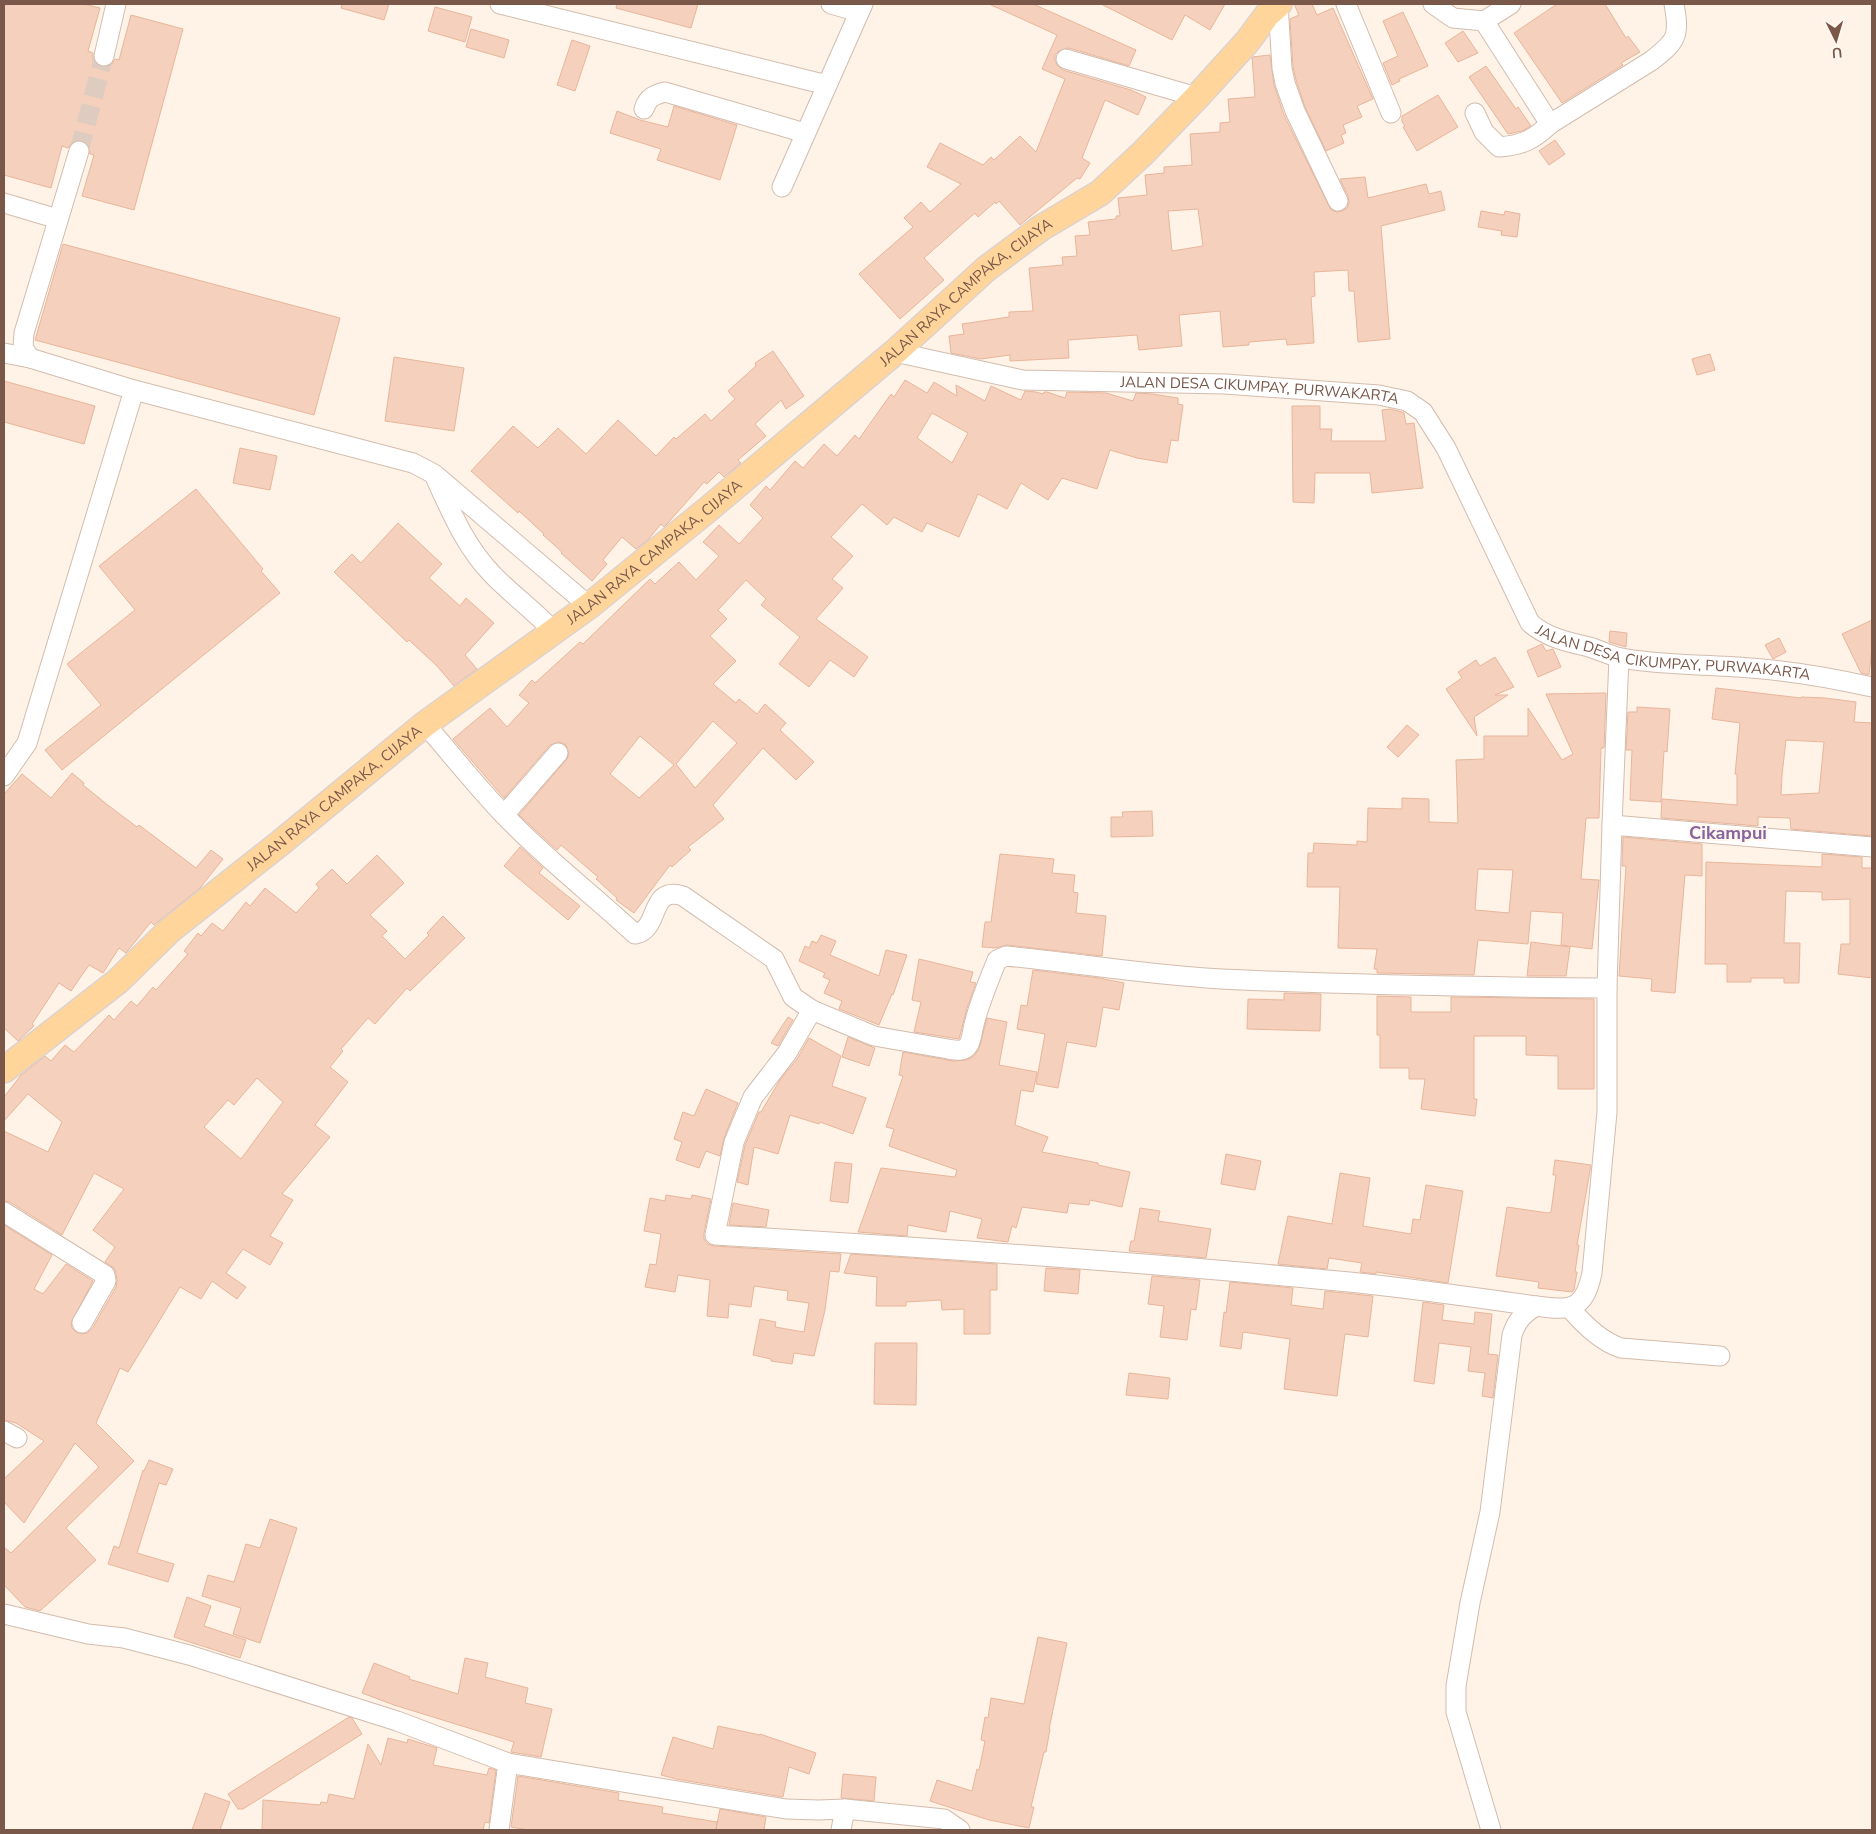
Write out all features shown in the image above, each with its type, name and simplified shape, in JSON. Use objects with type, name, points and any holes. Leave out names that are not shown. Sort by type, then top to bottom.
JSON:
[{"type":"main road","name":"JALAN RAYA CAMPAKA, CIJAYA","points":[[4,1070],[118,981],[170,930],[279,844],[425,724],[589,606],[706,511],[895,352],[986,269],[1041,228],[1100,193],[1143,153],[1197,96],[1247,42],[1267,15],[1278,4]]},
{"type":"street","points":[[104,56],[116,4]]},
{"type":"street","points":[[500,4],[827,85]]},
{"type":"street","points":[[782,187],[861,8],[831,4]]},
{"type":"street","points":[[1278,4],[1282,68],[1285,83],[1295,111],[1338,201]]},
{"type":"street","points":[[1346,4],[1391,113]]},
{"type":"street","points":[[1433,4],[1454,18],[1484,21],[1511,4]]},
{"type":"street","points":[[1475,112],[1484,132],[1499,147],[1517,146],[1526,142],[1538,135],[1550,124],[1651,61],[1666,49],[1676,36],[1677,23],[1674,4]]},
{"type":"street","points":[[1484,21],[1550,124]]},
{"type":"street","points":[[1066,59],[1197,96]]},
{"type":"street","points":[[644,109],[647,100],[652,96],[665,92],[805,133]]},
{"type":"street","points":[[30,358],[23,348],[24,333],[79,151]]},
{"type":"street","points":[[4,203],[58,219]]},
{"type":"street","name":"JALAN DESA CIKUMPAY, PURWAKARTA","points":[[895,352],[1023,380],[1225,384],[1379,395],[1407,401],[1423,412],[1446,448],[1530,623],[1541,632],[1569,644],[1590,648],[1619,658],[1644,662],[1753,668],[1872,686]]},
{"type":"street","points":[[4,353],[30,358],[134,390],[413,463],[434,474],[589,606]]},
{"type":"street","points":[[4,776],[27,743],[134,390]]},
{"type":"street","points":[[434,474],[460,531],[474,552],[492,574],[554,632]]},
{"type":"street","points":[[812,1010],[787,1054],[753,1097],[734,1142],[715,1235],[1101,1259],[1341,1281],[1560,1309],[1577,1304],[1588,1290],[1592,1273],[1607,1112],[1607,988],[1619,658]]},
{"type":"street","points":[[425,724],[504,815],[551,861],[603,904],[635,934],[641,933],[647,927],[664,896],[669,893],[683,896],[774,958],[793,996],[812,1010],[874,1036],[948,1049],[965,1049],[972,1036],[976,1017],[997,960],[1006,956],[1073,962],[1136,972],[1220,979],[1378,986],[1607,988]]},
{"type":"street","points":[[504,815],[558,753]]},
{"type":"street","points":[[1612,825],[1872,847]]},
{"type":"street","points":[[4,1212],[106,1275],[106,1281],[82,1323]]},
{"type":"street","points":[[1491,1830],[1456,1712],[1456,1686],[1470,1603],[1490,1512],[1512,1335],[1517,1321],[1525,1312],[1536,1306]]},
{"type":"street","points":[[1569,1307],[1584,1325],[1614,1346],[1720,1356]]},
{"type":"street","points":[[4,1614],[88,1634],[124,1638],[189,1655],[397,1721],[508,1763],[786,1809],[845,1810],[944,1819],[960,1830]]},
{"type":"street","points":[[499,1830],[508,1763]]},
{"type":"street","points":[[841,1830],[845,1810]]},
{"type":"building","points":[[4,4],[84,4],[100,8],[88,51],[93,53],[93,60],[97,65],[102,67],[112,64],[115,59],[119,60],[131,15],[183,29],[134,210],[82,196],[94,155],[90,154],[87,144],[82,140],[72,143],[68,148],[62,146],[51,188],[4,175]]},
{"type":"building","points":[[342,4],[389,4],[384,20],[341,8]]},
{"type":"building","points":[[617,4],[698,4],[691,28],[616,8]]},
{"type":"building","points":[[989,4],[1033,4],[1136,50],[1129,66],[1069,48],[1059,51],[1055,55],[1055,61],[1063,70],[1131,90],[1146,97],[1138,115],[1105,100],[1082,158],[1090,163],[1080,179],[1077,178],[1020,225],[999,201],[996,204],[995,202],[978,217],[975,213],[924,258],[944,280],[900,319],[859,274],[913,227],[904,218],[921,202],[930,212],[961,184],[927,167],[940,143],[983,165],[991,157],[994,160],[1020,136],[1036,152],[1065,79],[1042,69],[1057,35]]},
{"type":"building","points":[[1101,4],[1225,4],[1210,30],[1185,15],[1172,40]]},
{"type":"building","points":[[1294,4],[1312,4],[1317,15],[1333,8],[1373,99],[1357,106],[1362,117],[1343,125],[1346,133],[1341,135],[1344,143],[1326,151],[1305,107],[1293,67],[1290,19],[1299,15]]},
{"type":"building","points":[[1557,4],[1605,4],[1626,38],[1628,36],[1640,52],[1621,63],[1623,65],[1562,103],[1514,33]]},
{"type":"building","points":[[435,7],[472,17],[465,42],[428,31]]},
{"type":"building","points":[[1403,12],[1428,66],[1399,79],[1400,81],[1392,85],[1383,63],[1398,56],[1383,21]]},
{"type":"building","points":[[471,29],[509,40],[504,58],[466,47]]},
{"type":"building","points":[[1463,31],[1478,53],[1458,62],[1445,43]]},
{"type":"building","points":[[572,40],[590,46],[575,91],[557,85]]},
{"type":"building","points":[[1270,55],[1274,85],[1284,115],[1331,210],[1342,211],[1347,208],[1349,202],[1340,179],[1365,177],[1368,198],[1426,184],[1429,194],[1441,191],[1445,210],[1381,226],[1390,339],[1358,342],[1354,291],[1349,291],[1348,270],[1314,272],[1315,296],[1311,297],[1314,343],[1287,345],[1286,339],[1249,342],[1249,345],[1223,347],[1220,311],[1179,315],[1182,346],[1139,350],[1137,335],[1068,340],[1069,358],[1010,361],[1010,355],[981,359],[951,353],[949,336],[964,334],[962,324],[1009,317],[1009,312],[1033,311],[1029,268],[1063,265],[1062,257],[1077,256],[1075,236],[1090,235],[1088,222],[1116,219],[1116,216],[1120,216],[1118,198],[1147,195],[1145,175],[1164,173],[1164,167],[1192,165],[1190,134],[1220,132],[1220,123],[1230,122],[1228,99],[1255,97],[1252,57]],"holes":[[[1198,209],[1203,246],[1172,251],[1168,211]]]},
{"type":"building","points":[[1486,66],[1516,109],[1518,107],[1531,126],[1522,131],[1508,134],[1469,77]]},
{"type":"building","points":[[1438,95],[1458,127],[1417,151],[1403,127],[1405,126],[1402,122],[1402,116]]},
{"type":"building","points":[[674,106],[737,125],[720,180],[657,160],[661,149],[610,133],[617,111],[640,120],[668,127]]},
{"type":"building","points":[[1555,140],[1565,154],[1549,165],[1539,151]]},
{"type":"building","points":[[1481,211],[1504,215],[1505,211],[1520,214],[1517,237],[1501,235],[1502,231],[1478,227]]},
{"type":"building","points":[[63,244],[340,318],[314,415],[35,340]]},
{"type":"building","points":[[773,351],[804,396],[786,409],[781,400],[755,424],[766,436],[738,460],[741,463],[724,477],[719,472],[707,484],[704,482],[668,523],[664,527],[661,524],[647,541],[636,549],[622,537],[603,560],[607,564],[592,581],[519,511],[518,513],[471,471],[513,426],[538,448],[558,428],[586,454],[618,420],[656,456],[674,437],[676,439],[705,414],[711,421],[735,399],[728,391],[756,366],[755,363]]},
{"type":"building","points":[[1710,354],[1715,370],[1697,375],[1692,359]]},
{"type":"building","points":[[394,357],[464,368],[454,431],[385,421]]},
{"type":"building","points":[[905,380],[927,393],[934,382],[957,396],[956,385],[985,401],[991,386],[1021,400],[1025,391],[1043,394],[1047,392],[1065,398],[1067,392],[1106,393],[1133,401],[1136,393],[1178,398],[1178,404],[1183,405],[1178,441],[1171,440],[1167,463],[1137,458],[1110,450],[1097,489],[1062,478],[1048,500],[1021,483],[1007,509],[978,494],[959,537],[927,523],[922,532],[894,517],[887,525],[862,504],[831,537],[853,556],[832,579],[843,588],[816,619],[868,657],[854,677],[830,660],[809,687],[779,664],[800,637],[761,605],[766,599],[746,580],[718,610],[727,619],[710,636],[736,661],[713,684],[736,703],[739,699],[757,714],[765,704],[786,723],[780,730],[814,762],[796,780],[763,748],[713,805],[724,819],[688,847],[691,850],[672,867],[670,865],[634,913],[616,900],[617,898],[596,879],[598,877],[561,845],[557,850],[519,815],[566,760],[569,755],[566,745],[560,742],[550,745],[504,798],[453,739],[490,708],[507,727],[529,703],[519,695],[532,680],[535,683],[580,642],[583,644],[650,579],[655,584],[679,562],[696,580],[719,556],[703,542],[719,525],[739,544],[763,518],[750,505],[766,486],[770,490],[795,461],[803,468],[824,444],[837,456],[855,435],[859,439],[891,394],[894,397]],"holes":[[[932,413],[968,433],[952,463],[917,438]],[[713,721],[737,743],[695,788],[676,764]],[[640,736],[674,765],[639,798],[610,774]]]},
{"type":"building","points":[[4,381],[95,406],[84,444],[4,422]]},
{"type":"building","points":[[1292,406],[1320,406],[1320,429],[1332,429],[1331,441],[1386,441],[1382,410],[1390,409],[1404,413],[1406,424],[1414,423],[1423,488],[1372,493],[1370,473],[1315,473],[1314,503],[1293,502]]},
{"type":"building","points":[[240,448],[277,456],[270,490],[233,483]]},
{"type":"building","points":[[196,489],[263,569],[261,571],[280,593],[62,770],[45,750],[101,705],[67,664],[135,610],[99,566]]},
{"type":"building","points":[[398,523],[442,564],[429,578],[460,606],[466,598],[494,623],[465,655],[477,669],[454,686],[437,666],[409,640],[407,642],[334,572],[352,554],[361,563]]},
{"type":"building","points":[[1872,620],[1872,648],[1869,675],[1861,673],[1842,634]]},
{"type":"building","points":[[1610,631],[1627,633],[1626,647],[1609,642]]},
{"type":"building","points":[[1779,638],[1786,652],[1773,659],[1765,645]]},
{"type":"building","points":[[1542,644],[1546,651],[1553,649],[1561,667],[1538,677],[1527,651]]},
{"type":"building","points":[[1495,657],[1514,687],[1495,695],[1508,695],[1474,717],[1477,736],[1446,689],[1462,678],[1458,672],[1476,660],[1480,666]]},
{"type":"building","points":[[1716,688],[1856,702],[1854,722],[1872,723],[1872,836],[1791,829],[1790,818],[1758,817],[1758,826],[1661,818],[1662,799],[1737,805],[1737,774],[1735,774],[1740,723],[1712,719]],"holes":[[[1786,740],[1824,742],[1819,793],[1781,795]]]},
{"type":"building","points":[[1606,693],[1604,748],[1601,748],[1599,818],[1586,818],[1581,879],[1599,880],[1592,949],[1561,945],[1563,913],[1531,911],[1528,944],[1478,940],[1474,975],[1377,973],[1377,969],[1374,969],[1377,949],[1338,948],[1340,887],[1307,887],[1308,853],[1313,853],[1314,843],[1357,845],[1357,841],[1367,842],[1368,808],[1402,809],[1402,798],[1429,799],[1429,822],[1458,823],[1456,760],[1484,759],[1484,736],[1528,736],[1528,708],[1562,760],[1573,754],[1546,694]],"holes":[[[1478,869],[1513,870],[1509,913],[1475,910]]]},
{"type":"building","points":[[1637,707],[1670,709],[1667,752],[1664,751],[1661,802],[1630,800],[1632,750],[1626,750],[1628,712],[1637,712]]},
{"type":"building","points":[[1407,725],[1419,735],[1398,757],[1387,747]]},
{"type":"building","points":[[72,773],[84,783],[83,785],[109,806],[137,827],[139,825],[196,868],[211,850],[223,859],[200,888],[154,925],[151,922],[126,953],[119,948],[103,973],[89,965],[71,991],[59,983],[32,1024],[34,1026],[18,1041],[4,1028],[4,794],[22,774],[51,798]]},
{"type":"building","points":[[1152,811],[1153,836],[1111,837],[1111,817],[1123,817],[1122,812]]},
{"type":"building","points":[[1623,837],[1702,844],[1702,876],[1685,875],[1675,993],[1651,991],[1652,979],[1619,976],[1626,866],[1622,866]]},
{"type":"building","points":[[520,847],[543,868],[539,873],[580,906],[568,920],[504,866]]},
{"type":"building","points":[[1000,854],[1054,859],[1052,873],[1075,875],[1073,892],[1078,893],[1076,913],[1106,916],[1102,956],[1007,945],[996,948],[982,947],[985,922],[991,922]]},
{"type":"building","points":[[1822,854],[1862,857],[1862,868],[1872,868],[1872,978],[1838,974],[1841,944],[1850,944],[1850,899],[1822,900],[1822,892],[1786,891],[1784,943],[1800,943],[1799,983],[1784,983],[1784,978],[1751,978],[1751,982],[1727,982],[1727,964],[1705,964],[1706,862],[1822,867]]},
{"type":"building","points":[[377,855],[404,883],[370,915],[387,931],[382,936],[405,959],[429,935],[427,933],[443,916],[465,938],[410,991],[407,988],[375,1024],[368,1018],[341,1049],[343,1051],[330,1067],[348,1082],[315,1125],[330,1137],[282,1194],[293,1200],[270,1236],[283,1243],[270,1265],[243,1249],[226,1273],[246,1287],[237,1299],[212,1281],[201,1299],[180,1287],[128,1372],[120,1368],[96,1423],[134,1461],[66,1528],[96,1560],[40,1611],[25,1607],[4,1585],[4,1547],[11,1553],[99,1467],[75,1443],[24,1523],[4,1502],[4,1479],[44,1441],[16,1423],[4,1420],[4,1225],[52,1255],[34,1289],[43,1294],[66,1264],[93,1281],[71,1323],[72,1328],[76,1332],[87,1333],[92,1329],[116,1287],[117,1280],[115,1269],[105,1262],[115,1247],[93,1230],[124,1189],[94,1173],[62,1235],[10,1202],[4,1201],[4,1131],[48,1152],[62,1122],[28,1094],[4,1121],[4,1097],[21,1075],[45,1056],[51,1061],[65,1045],[74,1052],[109,1015],[114,1020],[131,1001],[137,1006],[153,987],[156,990],[188,954],[184,951],[198,933],[201,936],[212,923],[223,931],[246,902],[250,906],[265,888],[296,913],[319,888],[316,884],[332,869],[347,884]],"holes":[[[257,1078],[283,1102],[241,1159],[204,1127],[228,1100],[234,1105]]]},
{"type":"building","points":[[821,935],[836,941],[830,955],[879,976],[886,950],[907,955],[893,995],[879,1025],[839,1009],[842,1001],[824,993],[830,980],[823,977],[825,973],[799,961],[805,946],[809,948],[812,941],[817,943]]},
{"type":"building","points":[[1531,942],[1570,947],[1566,976],[1527,976]]},
{"type":"building","points":[[919,959],[973,972],[970,982],[976,983],[959,1039],[914,1032],[921,1002],[912,1000]]},
{"type":"building","points":[[1033,970],[1124,983],[1119,1010],[1103,1007],[1096,1047],[1067,1042],[1058,1088],[1036,1084],[1045,1034],[1017,1029],[1021,1005],[1027,1006]]},
{"type":"building","points":[[1284,993],[1321,994],[1320,1031],[1247,1029],[1248,999],[1284,1000]]},
{"type":"building","points":[[1377,996],[1411,997],[1411,1012],[1451,1012],[1451,997],[1594,999],[1594,1089],[1558,1089],[1558,1056],[1526,1055],[1526,1036],[1474,1036],[1474,1099],[1477,1099],[1475,1116],[1421,1109],[1425,1079],[1409,1079],[1409,1068],[1380,1068],[1380,1035],[1377,1035]]},
{"type":"building","points":[[788,1017],[793,1020],[778,1046],[771,1043]]},
{"type":"building","points":[[987,1018],[1007,1022],[999,1065],[1037,1072],[1033,1092],[1021,1090],[1015,1125],[1048,1137],[1042,1152],[1098,1163],[1098,1165],[1130,1172],[1122,1207],[1090,1200],[1089,1205],[1069,1203],[1067,1213],[1022,1207],[1016,1228],[1012,1226],[1008,1242],[977,1238],[982,1219],[950,1211],[946,1232],[908,1225],[907,1236],[858,1232],[881,1168],[955,1177],[957,1170],[889,1146],[894,1129],[886,1127],[903,1076],[899,1075],[903,1052],[954,1061],[967,1060],[974,1056],[979,1049]]},
{"type":"building","points":[[848,1037],[875,1048],[869,1066],[842,1057]]},
{"type":"building","points":[[809,1038],[841,1056],[832,1086],[866,1098],[853,1134],[820,1122],[819,1124],[790,1115],[778,1154],[754,1147],[748,1185],[737,1182],[745,1145],[759,1112],[761,1112],[780,1080],[797,1059]]},
{"type":"building","points":[[706,1089],[738,1103],[724,1138],[720,1156],[706,1151],[699,1168],[676,1160],[682,1142],[674,1139],[683,1112],[694,1116]]},
{"type":"building","points":[[1226,1154],[1261,1161],[1255,1190],[1221,1184]]},
{"type":"building","points":[[1555,1160],[1591,1165],[1577,1245],[1579,1245],[1575,1272],[1577,1272],[1572,1292],[1538,1288],[1539,1282],[1496,1276],[1507,1207],[1551,1212],[1556,1175],[1553,1175]]},
{"type":"building","points":[[835,1162],[852,1164],[848,1203],[830,1201]]},
{"type":"building","points":[[1340,1173],[1370,1178],[1363,1226],[1411,1234],[1413,1219],[1420,1220],[1426,1185],[1463,1191],[1448,1283],[1376,1272],[1376,1274],[1360,1272],[1362,1263],[1329,1258],[1327,1269],[1278,1264],[1288,1216],[1332,1224]]},
{"type":"building","points":[[666,1195],[691,1199],[692,1195],[711,1199],[704,1233],[704,1239],[708,1244],[714,1246],[841,1254],[839,1272],[830,1271],[825,1310],[814,1356],[794,1353],[792,1364],[771,1361],[771,1359],[753,1355],[760,1319],[776,1322],[775,1327],[804,1332],[809,1303],[787,1300],[788,1291],[754,1286],[751,1307],[729,1304],[728,1318],[707,1316],[710,1280],[678,1275],[675,1292],[645,1287],[650,1264],[656,1265],[661,1234],[644,1231],[650,1198],[665,1201]]},
{"type":"building","points":[[733,1203],[769,1210],[766,1227],[729,1225]]},
{"type":"building","points":[[1140,1208],[1160,1211],[1158,1221],[1211,1229],[1206,1258],[1129,1251],[1131,1241],[1134,1241]]},
{"type":"building","points":[[851,1254],[997,1264],[997,1290],[990,1290],[990,1334],[964,1334],[964,1309],[942,1310],[941,1300],[906,1302],[906,1306],[876,1306],[877,1277],[844,1273]]},
{"type":"building","points":[[1046,1268],[1080,1270],[1078,1294],[1044,1291]]},
{"type":"building","points":[[1152,1276],[1200,1280],[1196,1310],[1191,1309],[1187,1340],[1160,1337],[1164,1306],[1148,1304]]},
{"type":"building","points":[[1230,1282],[1293,1288],[1291,1305],[1323,1309],[1325,1291],[1373,1296],[1368,1337],[1345,1334],[1337,1396],[1284,1389],[1290,1339],[1243,1332],[1241,1349],[1220,1346]]},
{"type":"building","points":[[1423,1302],[1444,1305],[1442,1320],[1474,1324],[1475,1312],[1492,1314],[1488,1354],[1498,1355],[1493,1398],[1482,1396],[1485,1373],[1468,1371],[1471,1347],[1439,1343],[1434,1384],[1414,1381]]},
{"type":"building","points":[[875,1343],[917,1343],[916,1405],[874,1404]]},
{"type":"building","points":[[1129,1373],[1170,1378],[1168,1399],[1126,1395]]},
{"type":"building","points":[[149,1460],[173,1469],[166,1485],[159,1483],[137,1553],[174,1564],[168,1582],[108,1564],[114,1546],[119,1548],[143,1470]]},
{"type":"building","points":[[270,1519],[297,1528],[260,1643],[233,1634],[241,1608],[202,1596],[208,1575],[234,1582],[246,1544],[260,1548]]},
{"type":"building","points":[[187,1597],[211,1606],[204,1626],[246,1640],[240,1658],[174,1637]]},
{"type":"building","points":[[1038,1637],[1067,1643],[1046,1752],[1044,1752],[1031,1807],[1034,1807],[1029,1828],[989,1820],[930,1801],[937,1780],[972,1791],[985,1741],[981,1740],[985,1717],[988,1718],[991,1698],[1024,1704]]},
{"type":"building","points":[[465,1658],[488,1663],[485,1677],[528,1688],[525,1703],[552,1709],[541,1757],[511,1752],[514,1742],[394,1705],[362,1693],[374,1663],[410,1677],[409,1679],[458,1694]]},
{"type":"building","points":[[349,1717],[352,1718],[362,1734],[243,1809],[238,1809],[228,1794]]},
{"type":"building","points":[[718,1726],[760,1734],[816,1753],[809,1774],[789,1767],[783,1797],[661,1775],[673,1737],[713,1749]]},
{"type":"building","points":[[388,1738],[407,1743],[408,1739],[437,1748],[433,1765],[487,1775],[489,1768],[496,1770],[489,1823],[485,1822],[483,1830],[262,1830],[263,1800],[320,1805],[321,1802],[327,1803],[329,1794],[354,1799],[368,1744],[381,1765]]},
{"type":"building","points":[[843,1774],[876,1777],[874,1801],[841,1798]]},
{"type":"building","points":[[518,1776],[619,1793],[618,1800],[663,1807],[662,1813],[717,1822],[716,1829],[720,1809],[766,1817],[764,1830],[528,1830],[511,1827]]},
{"type":"building","points":[[205,1793],[230,1802],[220,1830],[192,1830]]},
{"type":"tunnel","points":[[79,151],[104,56]]},
{"type":"district","name":"Cikampui","points":[[1728,833]]}]
